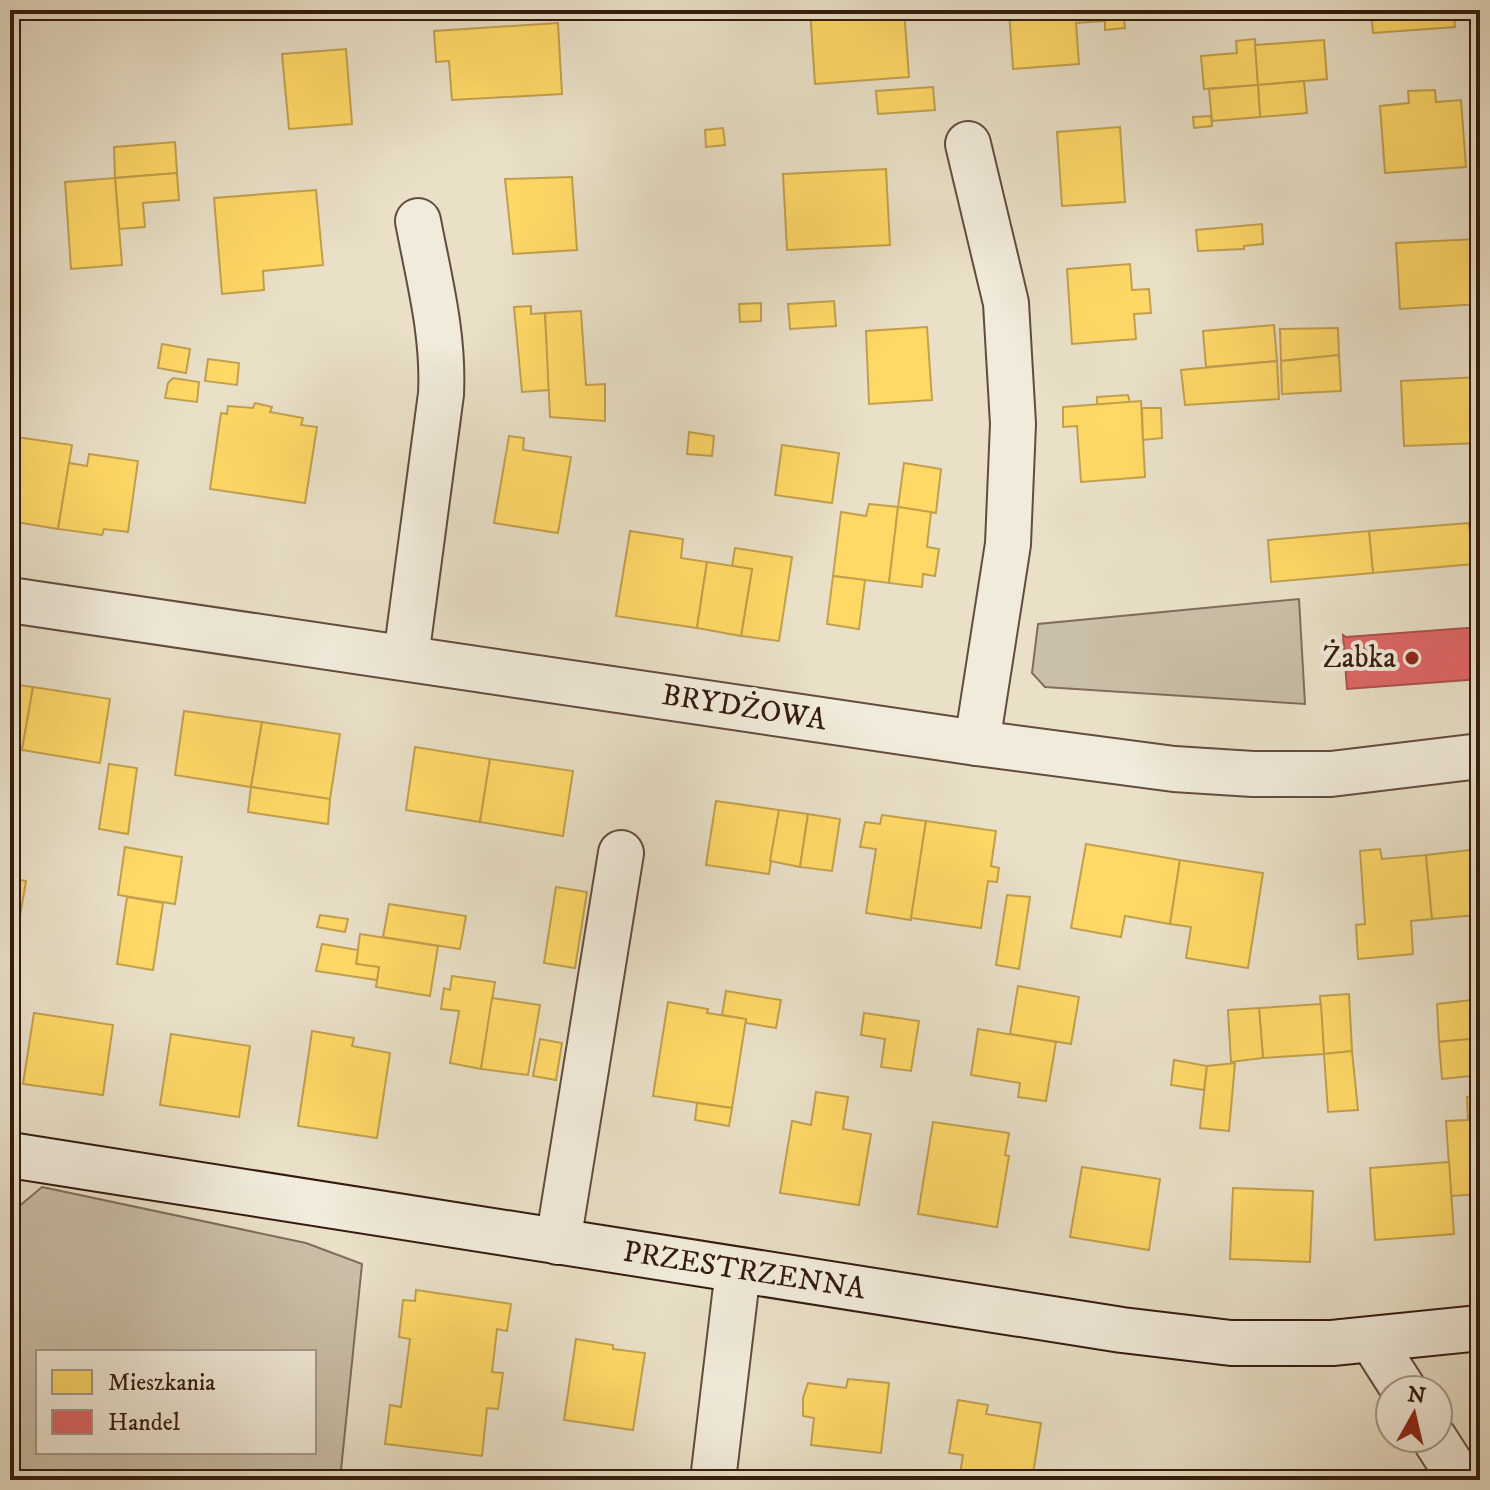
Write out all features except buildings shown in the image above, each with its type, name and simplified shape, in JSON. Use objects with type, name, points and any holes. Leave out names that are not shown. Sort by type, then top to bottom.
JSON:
[{"type":"street","points":[[968,144],[1006,303],[1013,424],[1008,544],[977,743]]},
{"type":"street","points":[[406,657],[441,394],[442,365],[439,328],[418,221]]},
{"type":"street","name":"BRYDŻOWA","points":[[10,600],[977,743],[1174,769],[1253,774],[1357,772],[1480,756]]},
{"type":"street","points":[[558,1242],[621,853]]},
{"type":"street","name":"PRZESTRZENNA","points":[[10,1155],[1122,1330],[1231,1343],[1372,1340],[1480,1328]]},
{"type":"street","points":[[713,1480],[738,1270]]},
{"type":"street","points":[[1372,1340],[1394,1374]]},
{"type":"street","points":[[1444,1454],[1461,1480]]},
{"type":"shaded area","points":[[1299,599],[1305,704],[1045,687],[1032,673],[1038,624]]},
{"type":"shaded area","points":[[42,1187],[306,1243],[362,1264],[340,1480],[10,1480],[11,1213]]},
{"type":"place","name":"Żabka","points":[[1412,658]]}]
